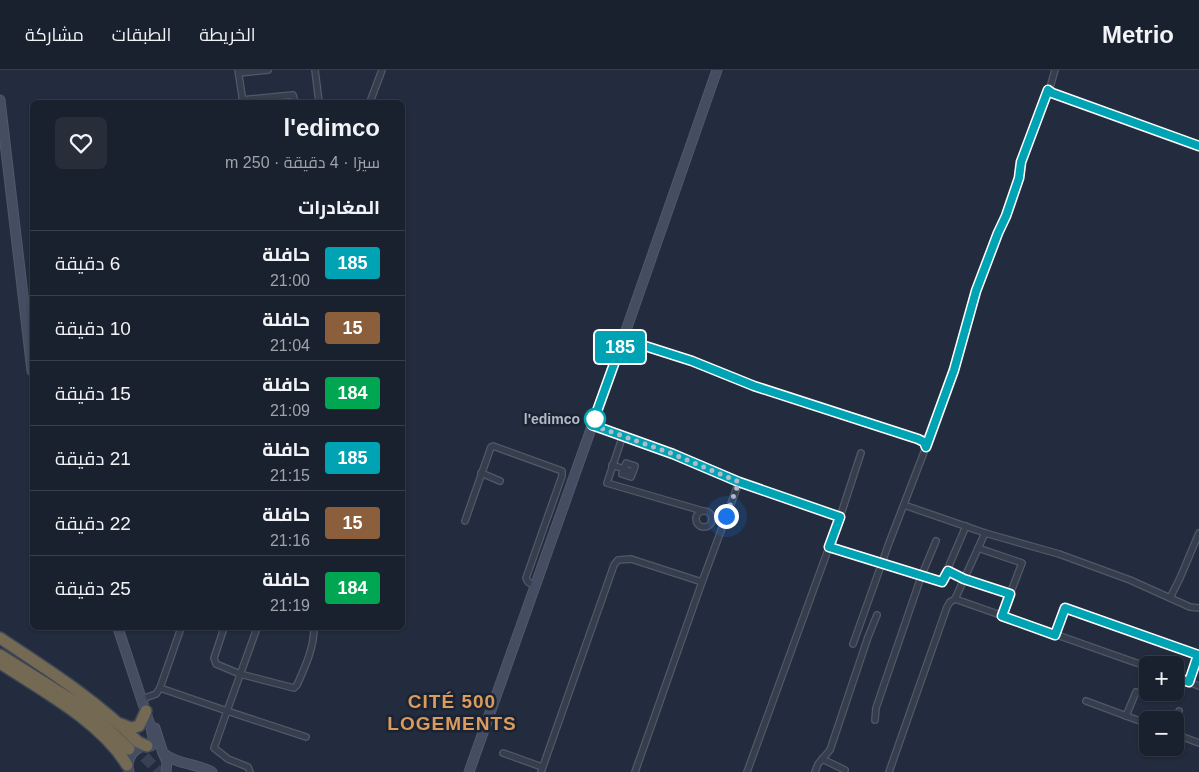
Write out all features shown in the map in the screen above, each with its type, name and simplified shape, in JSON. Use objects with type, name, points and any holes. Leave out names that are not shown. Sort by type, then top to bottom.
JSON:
[{"type":"highway","points":[[0,638],[95,702],[138,742],[149,746]]},
{"type":"highway","points":[[0,646],[96,708],[131,747],[89,711],[0,655]]},
{"type":"highway","points":[[0,663],[90,724],[118,750],[128,769]]},
{"type":"highway","points":[[115,720],[124,726],[136,728],[142,724],[144,706]]},
{"type":"main road","points":[[469,772],[717,70]]},
{"type":"main road","points":[[0,100],[30,354]]},
{"type":"main road","points":[[119,630],[152,734],[149,746]]},
{"type":"main road","points":[[144,706],[167,762],[166,772],[178,767],[202,767]]},
{"type":"main road","points":[[128,769],[128,760],[133,752],[149,746]]},
{"type":"main road","points":[[149,746],[176,761],[202,767],[212,772]]},
{"type":"street","points":[[242,100],[239,72],[268,70]]},
{"type":"street","points":[[315,70],[319,100]]},
{"type":"street","points":[[371,100],[382,70]]},
{"type":"street","points":[[853,644],[954,370],[976,291],[1018,183],[1021,162],[1055,70]]},
{"type":"street","points":[[1048,90],[1199,146]]},
{"type":"street","points":[[268,100],[293,94],[294,100]]},
{"type":"street","points":[[623,339],[692,361],[754,386],[918,439],[924,442],[926,447]]},
{"type":"street","points":[[592,425],[673,454],[739,482],[840,517]]},
{"type":"street","points":[[623,436],[607,483],[703,511]]},
{"type":"street","points":[[465,521],[492,446],[562,471],[562,476],[526,578],[528,582],[536,586]]},
{"type":"street","points":[[747,772],[840,517],[861,452]]},
{"type":"street","points":[[612,465],[624,469],[622,474],[631,477],[633,472]]},
{"type":"street","points":[[481,473],[500,481]]},
{"type":"street","points":[[635,772],[739,482]]},
{"type":"street","points":[[904,506],[985,533],[1058,554],[1130,580],[1190,607],[1199,608]]},
{"type":"street","points":[[829,547],[942,582],[966,526]]},
{"type":"street","points":[[889,772],[947,607],[955,599],[985,533]]},
{"type":"street","points":[[1170,598],[1199,534]]},
{"type":"street","points":[[875,720],[876,708],[921,577],[936,541]]},
{"type":"street","points":[[978,548],[1022,563],[1002,616]]},
{"type":"street","points":[[503,753],[541,770],[614,565],[623,559],[630,559],[702,582]]},
{"type":"street","points":[[948,571],[964,579],[1010,594]]},
{"type":"street","points":[[955,599],[1139,664]]},
{"type":"street","points":[[1055,635],[1065,608],[1198,655],[1189,682]]},
{"type":"street","points":[[815,772],[822,759],[830,750],[868,637],[877,616]]},
{"type":"street","points":[[144,706],[160,688],[180,630]]},
{"type":"street","points":[[223,630],[214,660],[219,666],[240,674],[294,688],[297,686],[309,658],[314,630]]},
{"type":"street","points":[[250,772],[248,767],[228,759],[214,748],[214,745],[256,630]]},
{"type":"street","points":[[1184,680],[1199,686]]},
{"type":"street","points":[[160,688],[306,737]]},
{"type":"street","points":[[1126,716],[1136,692]]},
{"type":"street","points":[[1086,701],[1139,721]]},
{"type":"street","points":[[1184,737],[1199,742]]},
{"type":"street","points":[[822,759],[845,770]]},
{"type":"tunnel","points":[[133,745],[159,772]]},
{"type":"bus line","name":"185","points":[[1184,680],[1189,682],[1198,655],[1065,608],[1055,635],[1002,616],[1010,594],[964,579],[948,571],[942,582],[829,547],[840,517],[739,482],[673,454],[592,425],[623,339],[692,361],[754,386],[918,439],[926,444],[926,447],[954,370],[976,291],[1016,189],[1021,162],[1048,90],[1199,146]]},
{"type":"place","name":"l'edimco","points":[[595,419]]},
{"type":"district","name":"CITÉ 500 LOGEMENTS","points":[[452,712]]},
{"type":"route","points":[[595,419],[592,425],[673,454],[739,482],[726,516]]}]
